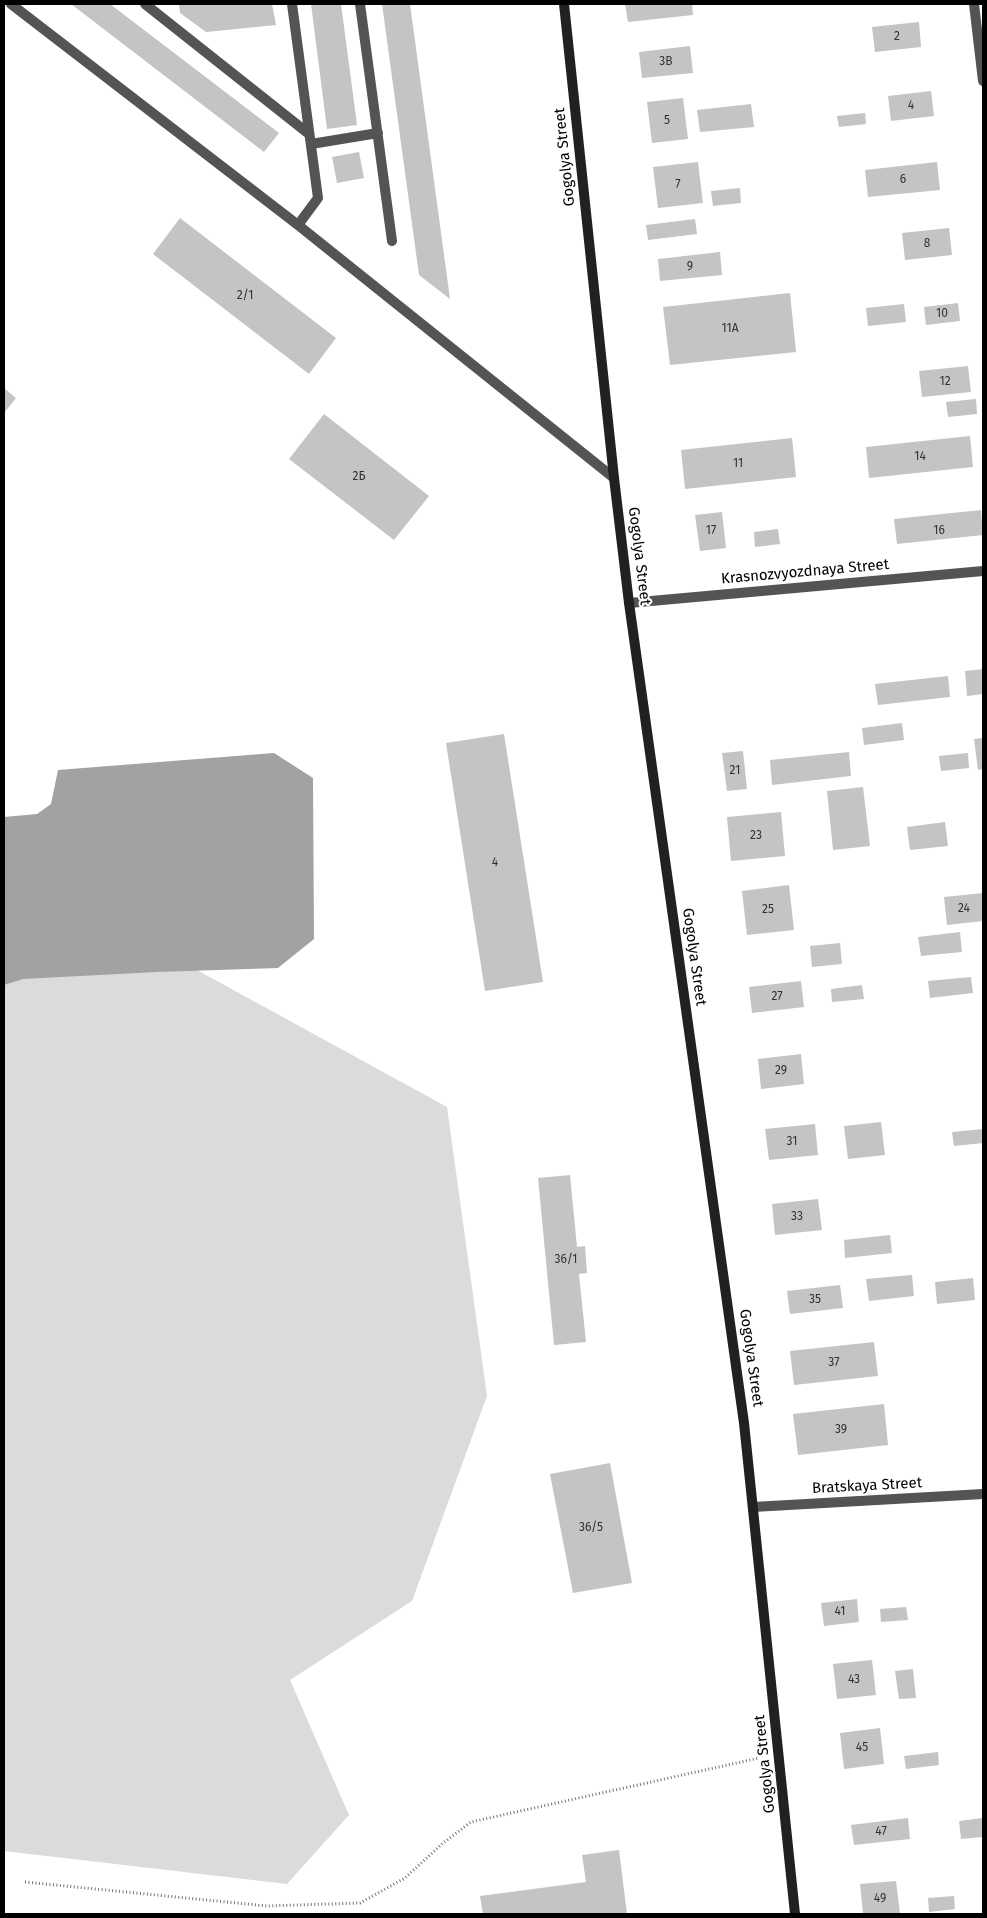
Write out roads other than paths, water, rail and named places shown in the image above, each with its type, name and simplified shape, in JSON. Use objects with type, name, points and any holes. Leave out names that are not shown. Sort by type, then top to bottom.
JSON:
[{"type":"main road","name":"Gogolya Street","points":[[564,4],[614,478],[744,1423],[795,1914]]},
{"type":"street","points":[[11,4],[298,225],[614,478]]},
{"type":"street","points":[[145,4],[310,139],[378,133]]},
{"type":"street","points":[[292,4],[318,198],[298,225]]},
{"type":"street","points":[[360,4],[392,241]]},
{"type":"street","points":[[974,4],[983,81]]},
{"type":"street","name":"Krasnozvyozdnaya Street","points":[[630,603],[983,571]]},
{"type":"street","name":"Bratskaya Street","points":[[753,1507],[983,1494]]}]
